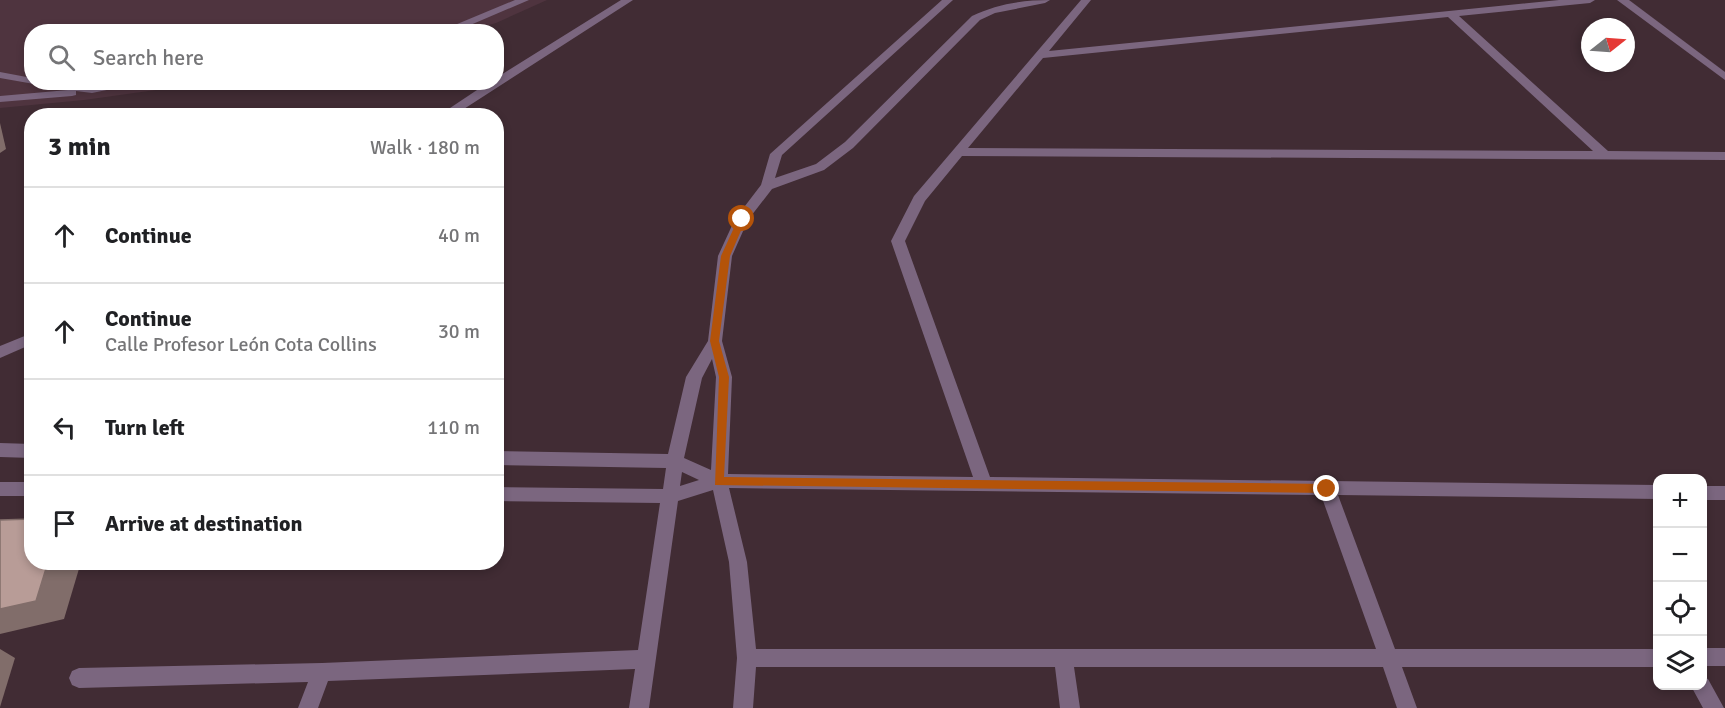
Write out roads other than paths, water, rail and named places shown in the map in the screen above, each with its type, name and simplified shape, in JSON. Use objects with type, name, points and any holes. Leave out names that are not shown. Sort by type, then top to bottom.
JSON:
[{"type":"street","points":[[463,24],[524,0]]},
{"type":"street","points":[[504,78],[628,0]]},
{"type":"street","points":[[743,708],[747,658],[738,562],[719,482],[724,377],[715,341],[725,256],[742,219],[767,186],[776,154],[948,0]]},
{"type":"street","points":[[767,186],[820,167],[849,146],[976,18],[994,5],[1046,0]]},
{"type":"street","points":[[984,485],[898,241],[920,199],[1086,0]]},
{"type":"street","points":[[1040,55],[1590,0]]},
{"type":"street","points":[[1622,0],[1725,77]]},
{"type":"street","points":[[1450,14],[1604,155]]},
{"type":"street","points":[[0,75],[24,80]]},
{"type":"street","points":[[0,99],[92,90]]},
{"type":"street","points":[[457,108],[485,90]]},
{"type":"street","points":[[959,152],[1725,156]]},
{"type":"street","points":[[0,351],[24,341]]},
{"type":"street","points":[[639,708],[675,461],[694,377],[715,341]]},
{"type":"street","points":[[0,450],[24,451]]},
{"type":"street","points":[[504,458],[675,461],[719,482]]},
{"type":"street","points":[[504,494],[669,496],[719,482],[1653,492]]},
{"type":"street","points":[[0,489],[24,489]]},
{"type":"street","points":[[1327,489],[1407,708]]},
{"type":"street","points":[[1707,493],[1725,493]]},
{"type":"street","points":[[747,658],[1653,657]]},
{"type":"street","points":[[1707,657],[1725,657]]},
{"type":"street","points":[[1064,658],[1070,708]]},
{"type":"street","points":[[79,678],[322,672],[646,659]]},
{"type":"street","points":[[308,708],[322,672]]},
{"type":"street","points":[[1703,690],[1714,708]]}]
